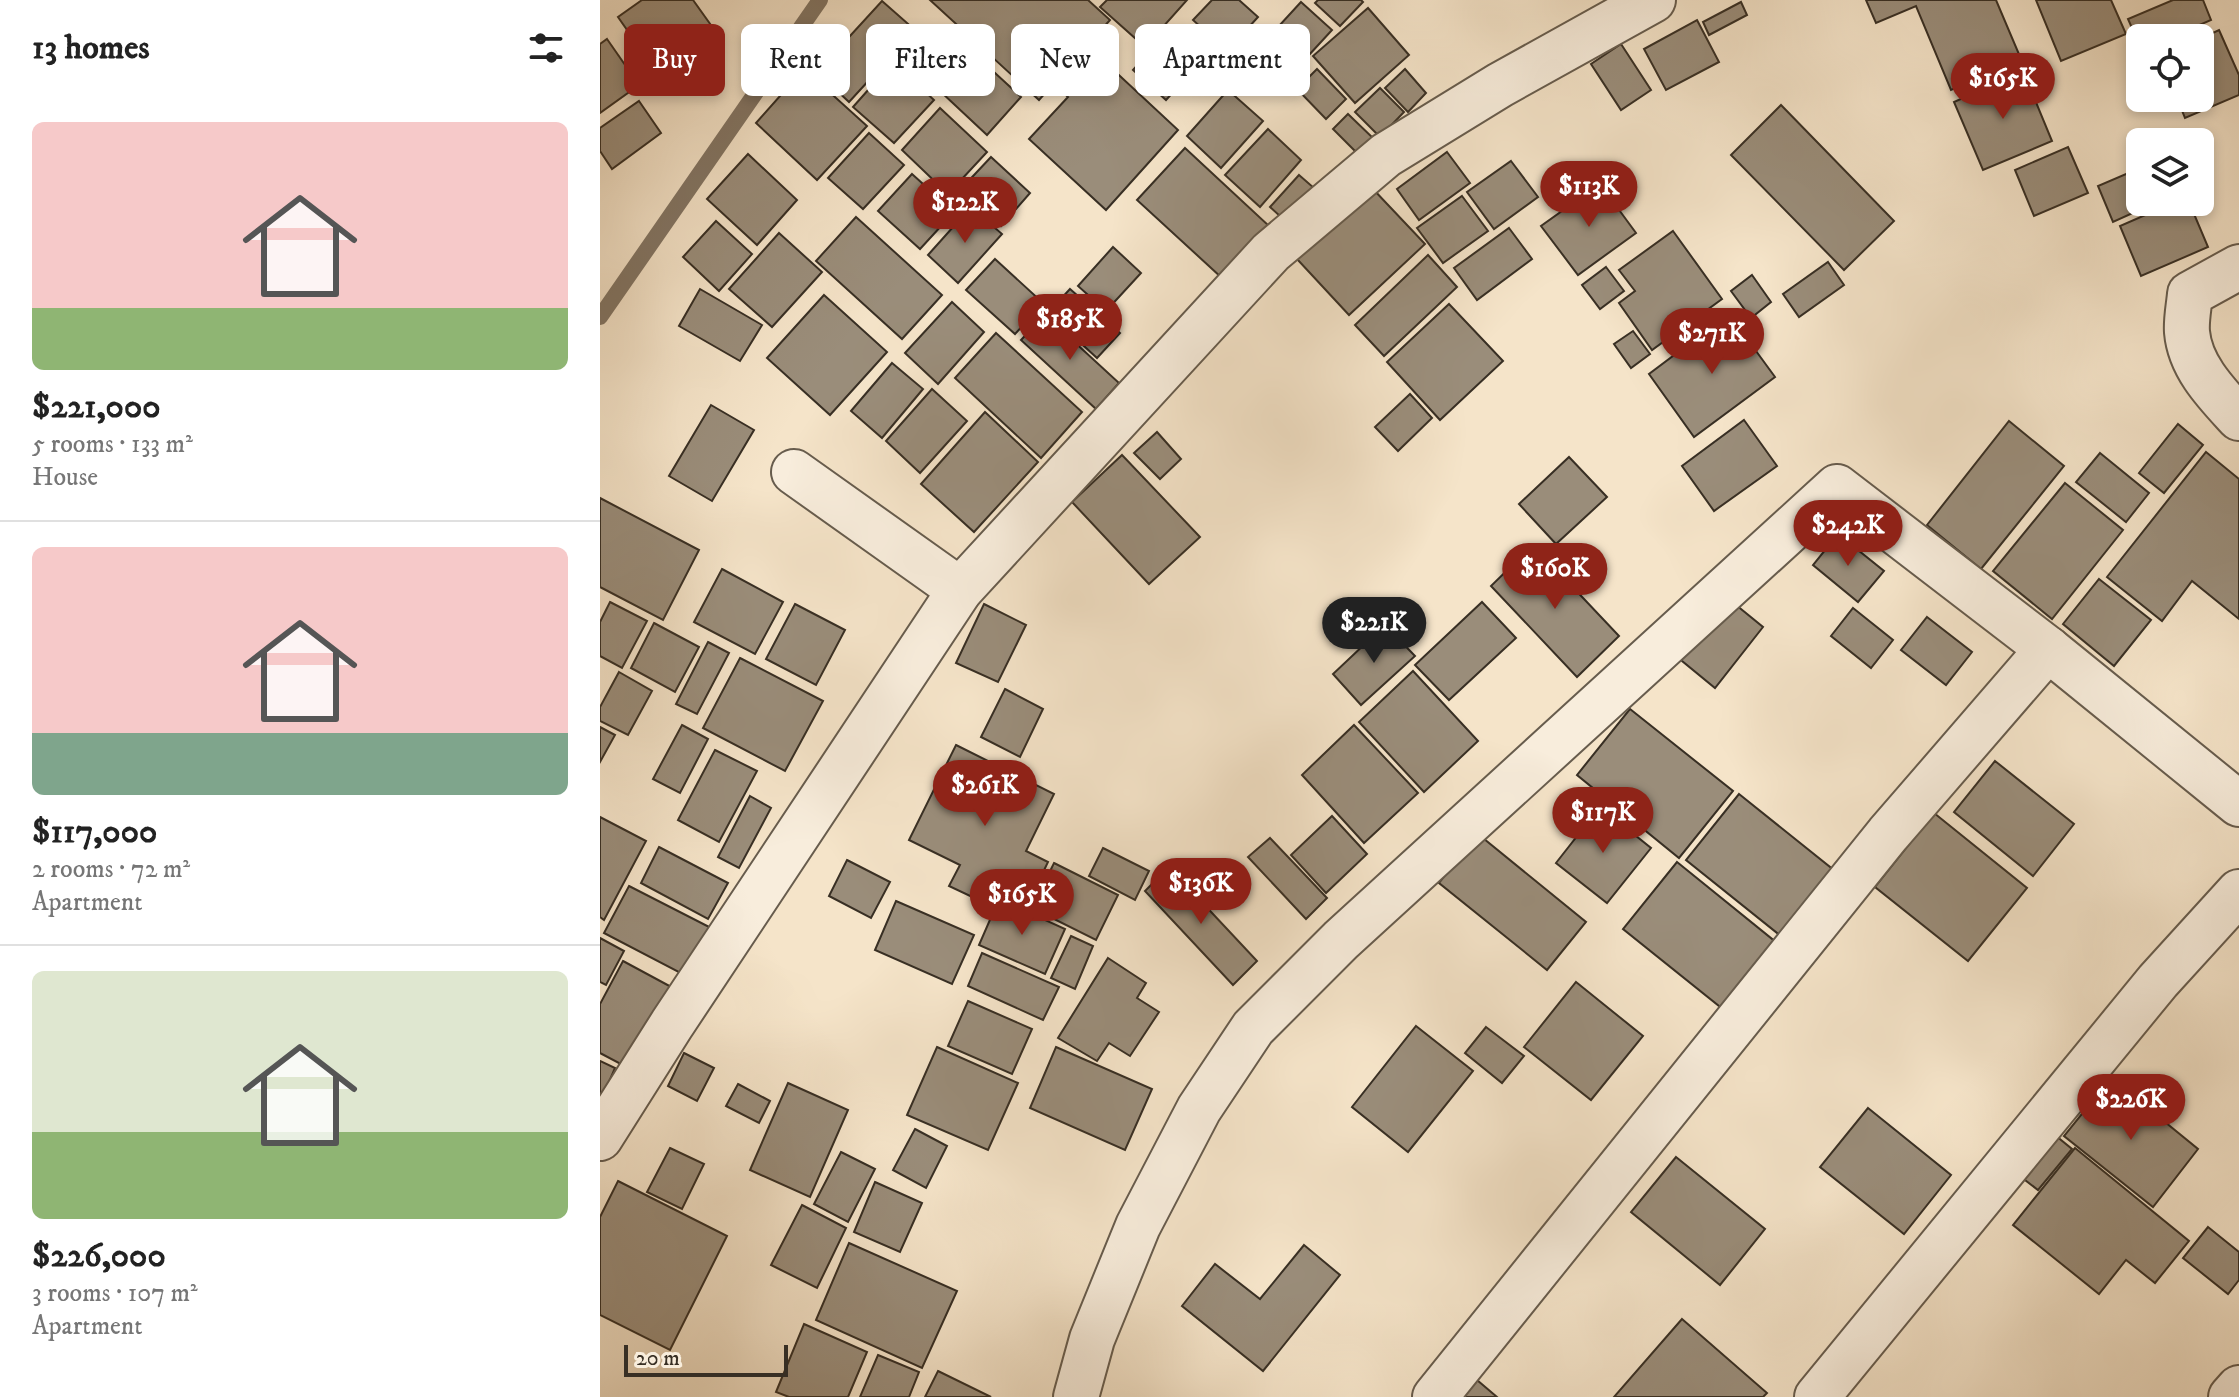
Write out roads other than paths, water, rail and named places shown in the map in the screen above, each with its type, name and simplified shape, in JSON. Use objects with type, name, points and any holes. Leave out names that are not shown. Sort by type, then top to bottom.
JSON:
[{"type":"street","points":[[600,1138],[960,590],[1271,252],[1386,155],[1500,85],[1653,0]]},
{"type":"street","points":[[2239,267],[2190,294],[2187,332],[2193,358],[2215,393],[2239,418]]},
{"type":"street","points":[[794,472],[960,590]]},
{"type":"street","points":[[1076,1397],[1092,1339],[1138,1226],[1199,1109],[1253,1028],[1341,940],[1837,487],[2048,649],[2239,804]]},
{"type":"street","points":[[1435,1397],[1888,834],[2048,649]]},
{"type":"street","points":[[1817,1397],[2158,981],[2239,892]]},
{"type":"street","points":[[2231,1397],[2239,1388]]},
{"type":"waterway","points":[[600,317],[820,0]]}]
